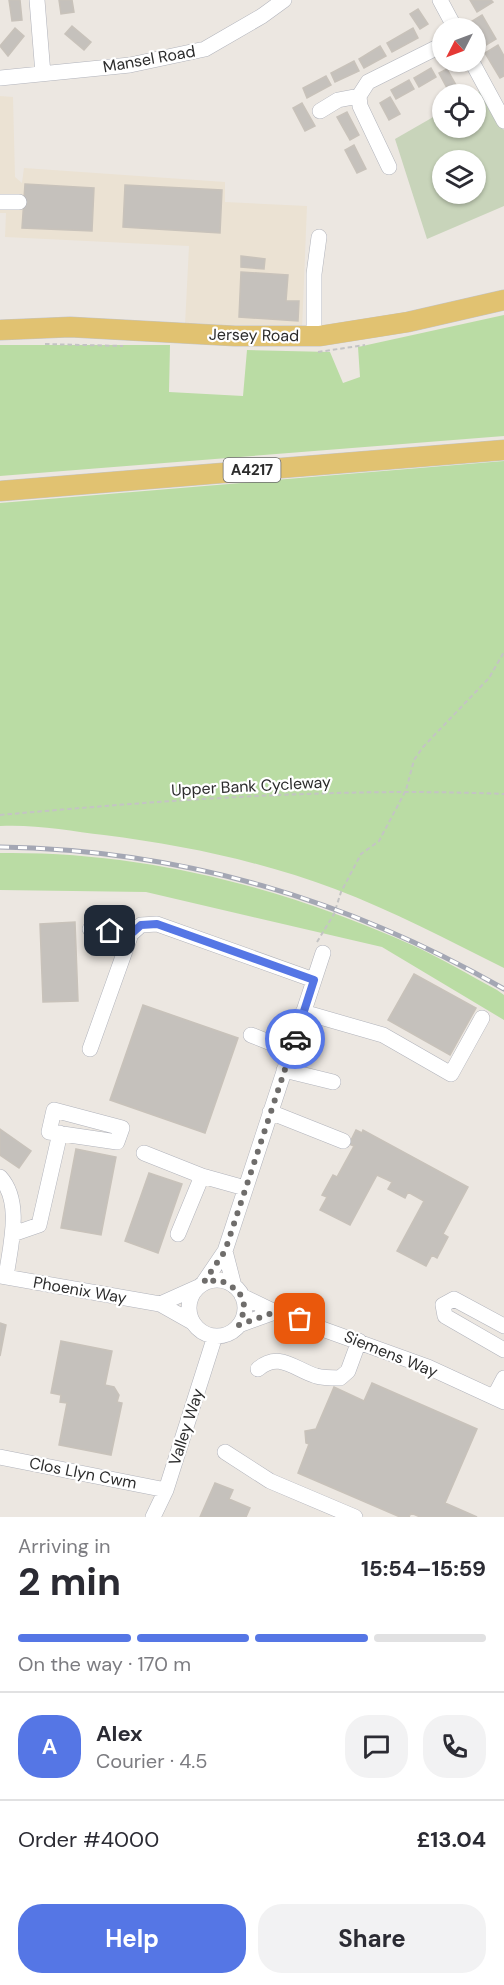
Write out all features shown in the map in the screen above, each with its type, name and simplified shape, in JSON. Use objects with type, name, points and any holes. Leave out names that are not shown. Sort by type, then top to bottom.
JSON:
[{"type":"main road","name":"Jersey Road","points":[[0,330],[70,327],[235,336],[314,336],[408,322],[504,300]]},
{"type":"main road","name":"A4217","points":[[0,490],[504,450]]},
{"type":"street","points":[[37,0],[43,74]]},
{"type":"street","name":"Mansel Road","points":[[0,78],[130,65],[205,48],[262,16],[284,0]]},
{"type":"street","points":[[440,0],[450,18]]},
{"type":"street","points":[[389,167],[360,106],[359,96],[368,82],[432,50]]},
{"type":"street","points":[[477,72],[504,121]]},
{"type":"street","points":[[320,111],[338,100],[359,96]]},
{"type":"street","points":[[0,202],[19,202]]},
{"type":"street","points":[[314,336],[314,274],[320,237]]},
{"type":"street","points":[[90,1049],[131,934],[141,925],[157,924],[314,980]]},
{"type":"street","points":[[90,929],[131,934]]},
{"type":"street","points":[[275,1312],[239,1325],[228,1334],[215,1336],[202,1332],[192,1322],[188,1307],[225,1251],[323,953]]},
{"type":"street","points":[[303,1012],[382,1035],[451,1074],[482,1018]]},
{"type":"street","points":[[251,1035],[291,1050]]},
{"type":"street","points":[[284,1070],[333,1082]]},
{"type":"street","points":[[270,1112],[343,1141]]},
{"type":"street","points":[[13,1234],[39,1225],[60,1134]]},
{"type":"street","points":[[144,1153],[202,1176],[245,1188]]},
{"type":"street","points":[[178,1234],[202,1176]]},
{"type":"street","points":[[0,1177],[10,1192],[13,1234],[3,1276]]},
{"type":"street","points":[[225,1251],[245,1308],[239,1325]]},
{"type":"street","name":"Phoenix Way","points":[[3,1276],[160,1304],[192,1322]]},
{"type":"street","points":[[160,1304],[201,1285],[220,1280],[238,1291]]},
{"type":"street","name":"Siemens Way","points":[[238,1291],[275,1312],[359,1341],[499,1399]]},
{"type":"street","points":[[504,1326],[454,1299],[443,1305],[445,1316],[504,1350]]},
{"type":"street","name":"Valley Way","points":[[153,1517],[166,1490],[215,1336]]},
{"type":"street","points":[[258,1369],[267,1361],[276,1360],[317,1377],[340,1378],[348,1371],[359,1341]]},
{"type":"street","points":[[499,1399],[504,1378]]},
{"type":"street","points":[[225,1452],[270,1481],[356,1517]]},
{"type":"street","name":"Clos Llyn Cwm","points":[[0,1457],[166,1490]]},
{"type":"path","points":[[323,953],[313,949],[334,914],[341,892],[362,854],[379,841],[406,790],[414,760],[423,747],[489,678],[504,652]]},
{"type":"path","name":"Upper Bank Cycleway","points":[[0,815],[100,806],[406,790],[504,794]]},
{"type":"shaded area","points":[[0,96],[13,97],[15,177],[22,183],[24,168],[225,182],[225,202],[307,206],[302,330],[185,325],[189,246],[5,237],[6,213],[0,213]]},
{"type":"green space","points":[[486,97],[504,130],[504,206],[427,239],[395,139],[432,118],[432,138],[486,138]]},
{"type":"green space","points":[[504,315],[504,436],[0,476],[0,345],[170,345],[169,392],[243,396],[247,350],[330,352],[343,383],[360,377],[358,347]]},
{"type":"green space","points":[[504,461],[504,968],[420,926],[335,889],[250,862],[134,839],[39,827],[0,826],[0,503]]},
{"type":"green space","points":[[0,853],[106,858],[159,866],[211,876],[313,906],[412,945],[497,990],[504,995],[504,1020],[382,947],[146,892],[0,890]]},
{"type":"building","points":[[9,0],[20,0],[22,20],[12,21]]},
{"type":"building","points":[[59,0],[72,0],[74,12],[61,14]]},
{"type":"building","points":[[470,0],[491,0],[493,2],[477,12]]},
{"type":"building","points":[[418,9],[428,24],[420,29],[410,14]]},
{"type":"building","points":[[486,22],[496,39],[486,45]]},
{"type":"building","points":[[72,26],[91,42],[84,50],[65,34]]},
{"type":"building","points":[[15,28],[24,36],[8,56],[0,46]]},
{"type":"building","points":[[413,28],[418,38],[392,52],[387,43]]},
{"type":"building","points":[[498,45],[504,56],[504,76],[500,78],[486,52]]},
{"type":"building","points":[[380,46],[386,56],[364,68],[359,59]]},
{"type":"building","points":[[354,61],[359,71],[335,82],[331,73]]},
{"type":"building","points":[[431,68],[436,77],[419,87],[414,78]]},
{"type":"building","points":[[449,72],[455,84],[445,84],[439,73]]},
{"type":"building","points":[[326,76],[331,85],[307,98],[303,88]]},
{"type":"building","points":[[409,80],[414,89],[396,99],[391,90]]},
{"type":"building","points":[[390,97],[400,114],[389,120],[380,103]]},
{"type":"building","points":[[302,103],[315,126],[305,131],[293,108]]},
{"type":"building","points":[[347,112],[359,135],[350,140],[337,117]]},
{"type":"building","points":[[354,145],[366,169],[357,173],[345,150]]},
{"type":"building","points":[[25,184],[94,188],[92,231],[22,228]]},
{"type":"building","points":[[125,185],[222,190],[220,233],[123,227]]},
{"type":"building","points":[[241,256],[265,259],[264,269],[241,267]]},
{"type":"building","points":[[241,272],[288,275],[286,301],[299,301],[298,321],[239,317]]},
{"type":"building","points":[[75,922],[78,1001],[43,1002],[40,924]]},
{"type":"building","points":[[414,974],[476,1008],[450,1055],[388,1020]]},
{"type":"building","points":[[143,1005],[238,1038],[205,1133],[110,1100]]},
{"type":"building","points":[[0,1129],[31,1151],[19,1168],[0,1155]]},
{"type":"building","points":[[356,1130],[362,1133],[363,1130],[468,1187],[443,1234],[448,1237],[437,1258],[432,1255],[426,1266],[397,1251],[424,1201],[408,1192],[405,1198],[388,1189],[392,1182],[377,1175],[350,1225],[320,1210],[327,1197],[322,1195],[333,1175],[337,1177],[354,1146],[349,1144]]},
{"type":"building","points":[[76,1149],[116,1157],[101,1235],[61,1228]]},
{"type":"building","points":[[149,1173],[182,1184],[158,1253],[125,1241]]},
{"type":"building","points":[[0,1323],[6,1325],[0,1356]]},
{"type":"building","points":[[61,1341],[112,1351],[105,1385],[114,1387],[119,1395],[117,1402],[122,1403],[111,1455],[59,1445],[67,1403],[60,1402],[61,1395],[51,1393]]},
{"type":"building","points":[[372,1383],[477,1429],[445,1503],[477,1517],[420,1517],[411,1513],[409,1517],[400,1517],[298,1473],[309,1444],[306,1443],[305,1431],[316,1429],[334,1387],[364,1401]]},
{"type":"building","points":[[215,1483],[233,1490],[229,1499],[250,1508],[246,1517],[200,1517]]},
{"type":"railway","points":[[0,847],[67,850],[133,858],[261,885],[324,905],[385,929],[445,957],[504,989]]},
{"type":"way so far","points":[[295,1039],[225,1251],[204,1282],[220,1280],[228,1282],[239,1291],[245,1308],[239,1325],[275,1312],[300,1319]]},
{"type":"route","points":[[110,931],[131,934],[141,925],[157,924],[314,980],[295,1039]]}]
